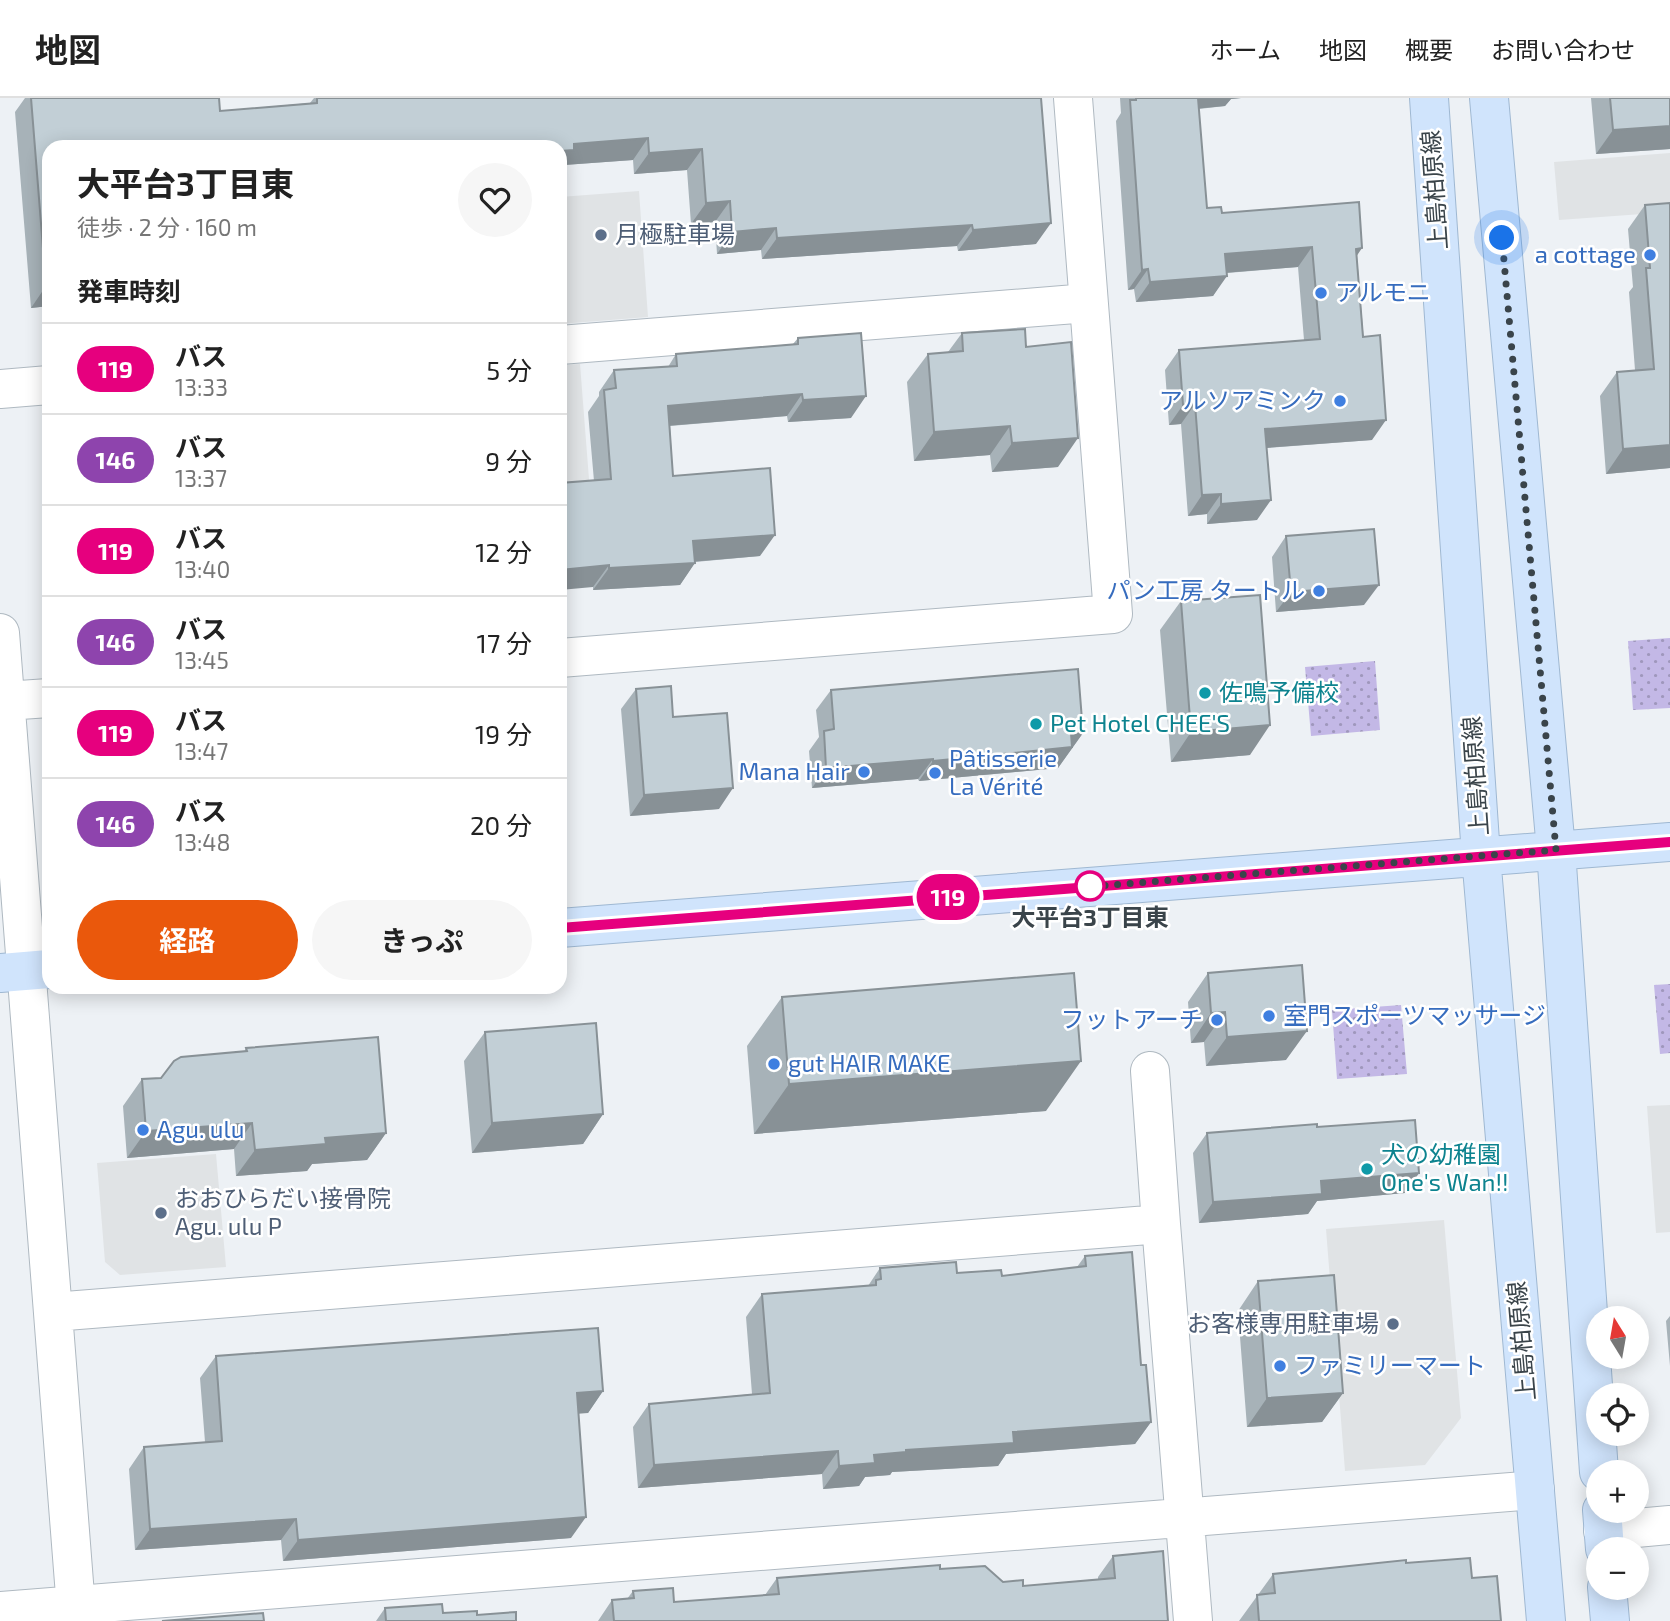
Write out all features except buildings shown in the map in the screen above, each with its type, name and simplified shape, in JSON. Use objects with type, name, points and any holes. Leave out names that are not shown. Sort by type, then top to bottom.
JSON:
[{"type":"street","points":[[567,657],[1113,614],[1073,98]]},
{"type":"street","name":"上島柏原線","points":[[1429,98],[1481,856],[1546,1621]]},
{"type":"street","points":[[1489,98],[1556,850],[1598,1460]]},
{"type":"street","points":[[567,344],[1088,303]]},
{"type":"street","points":[[0,389],[42,386]]},
{"type":"street","points":[[0,634],[76,1613]]},
{"type":"street","points":[[5,701],[42,698]]},
{"type":"street","points":[[567,927],[1670,842]]},
{"type":"street","points":[[1150,1071],[1193,1621]]},
{"type":"street","points":[[53,1312],[1161,1224]]},
{"type":"street","points":[[0,1611],[76,1613],[1184,1517],[1535,1490]]},
{"type":"street","points":[[1603,1530],[1670,1525]]},
{"type":"street","points":[[1608,1600],[1610,1621]]},
{"type":"shaded area","points":[[1670,153],[1670,212],[1559,220],[1554,162]]},
{"type":"shaded area","name":"月極駐車場","points":[[639,191],[648,317],[567,323],[567,196]]},
{"type":"shaded area","points":[[580,364],[590,492],[567,494],[567,365]]},
{"type":"shaded area","points":[[1670,638],[1670,708],[1633,710],[1628,641]]},
{"type":"shaded area","points":[[1375,661],[1380,730],[1311,736],[1305,667]]},
{"type":"shaded area","points":[[1670,984],[1670,1053],[1660,1054],[1654,985]]},
{"type":"shaded area","points":[[1401,1005],[1407,1074],[1337,1079],[1332,1010]]},
{"type":"shaded area","points":[[1670,1105],[1670,1232],[1656,1233],[1647,1106]]},
{"type":"shaded area","name":"おおひらだい接骨院 Agu. ulu P","points":[[216,1154],[226,1267],[120,1275],[105,1262],[97,1163]]},
{"type":"shaded area","name":"お客様専用駐車場","points":[[1444,1220],[1461,1418],[1425,1465],[1345,1471],[1326,1229]]},
{"type":"bus line","name":"119","points":[[567,927],[1670,842]]},
{"type":"place","name":"月極駐車場","points":[[601,235]]},
{"type":"place","name":"a cottage","points":[[1650,255]]},
{"type":"place","name":"アルモニ","points":[[1321,293]]},
{"type":"place","name":"アルソアミンク","points":[[1340,401]]},
{"type":"place","name":"パン工房 タートル","points":[[1319,591]]},
{"type":"place","name":"佐鳴予備校","points":[[1205,693]]},
{"type":"place","name":"Pet Hotel CHEE'S","points":[[1036,724]]},
{"type":"place","name":"Mana Hair","points":[[864,772]]},
{"type":"place","name":"Pâtisserie La Vérité","points":[[935,773]]},
{"type":"place","name":"大平台3丁目東","points":[[1090,886]]},
{"type":"place","name":"室門スポーツマッサージ","points":[[1269,1016]]},
{"type":"place","name":"フットアーチ","points":[[1217,1020]]},
{"type":"place","name":"gut HAIR MAKE","points":[[774,1064]]},
{"type":"place","name":"Agu. ulu","points":[[143,1130]]},
{"type":"place","name":"犬の幼稚園 One's Wan!!","points":[[1367,1169]]},
{"type":"place","name":"おおひらだい接骨院 Agu. ulu P","points":[[161,1213]]},
{"type":"place","name":"お客様専用駐車場","points":[[1393,1324]]},
{"type":"place","name":"ファミリーマート","points":[[1280,1366]]},
{"type":"route","points":[[1090,886],[1085,887],[1556,850],[1502,238]]}]
